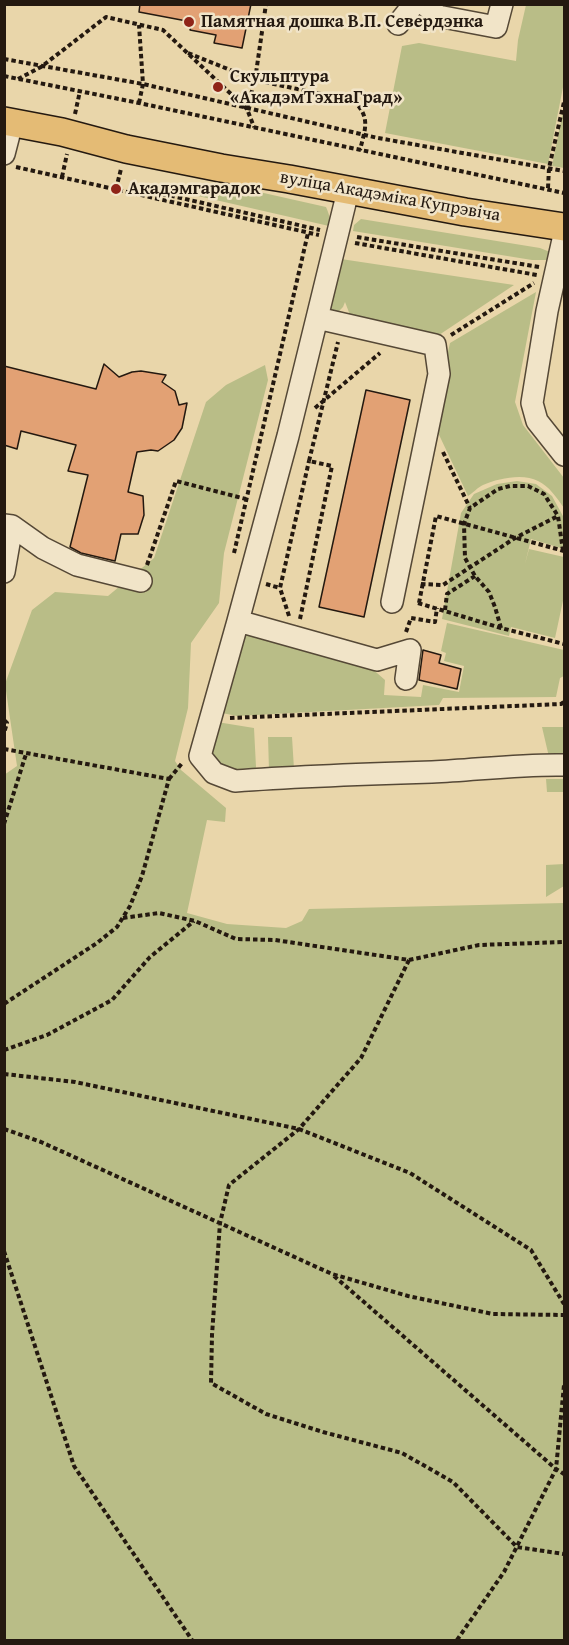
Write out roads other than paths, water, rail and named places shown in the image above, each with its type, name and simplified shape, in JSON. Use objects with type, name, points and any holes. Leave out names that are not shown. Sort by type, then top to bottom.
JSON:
[{"type":"main road","name":"вуліца Акадэміка Купрэвіча","points":[[8,122],[211,166],[465,212],[564,227]]},
{"type":"lane","points":[[398,24],[414,4]]},
{"type":"lane","points":[[424,4],[438,16],[495,27],[502,4]]},
{"type":"lane","points":[[8,122],[10,160]]},
{"type":"lane","points":[[348,190],[288,436],[200,756],[214,773],[235,781],[564,765]]},
{"type":"lane","points":[[564,235],[532,403],[537,421],[564,455]]},
{"type":"lane","points":[[317,318],[435,345],[439,374],[392,602]]},
{"type":"lane","points":[[4,572],[8,526],[43,549],[77,565],[141,581]]},
{"type":"lane","points":[[238,621],[377,660],[410,650],[406,679]]},
{"type":"place","name":"Памятная дошка В.П. Севердэнка","points":[[189,22]]},
{"type":"place","name":"Скульптура «АкадэмТэхнаГрад»","points":[[218,87]]},
{"type":"place","name":"Акадэмгарадок","points":[[116,189]]}]
